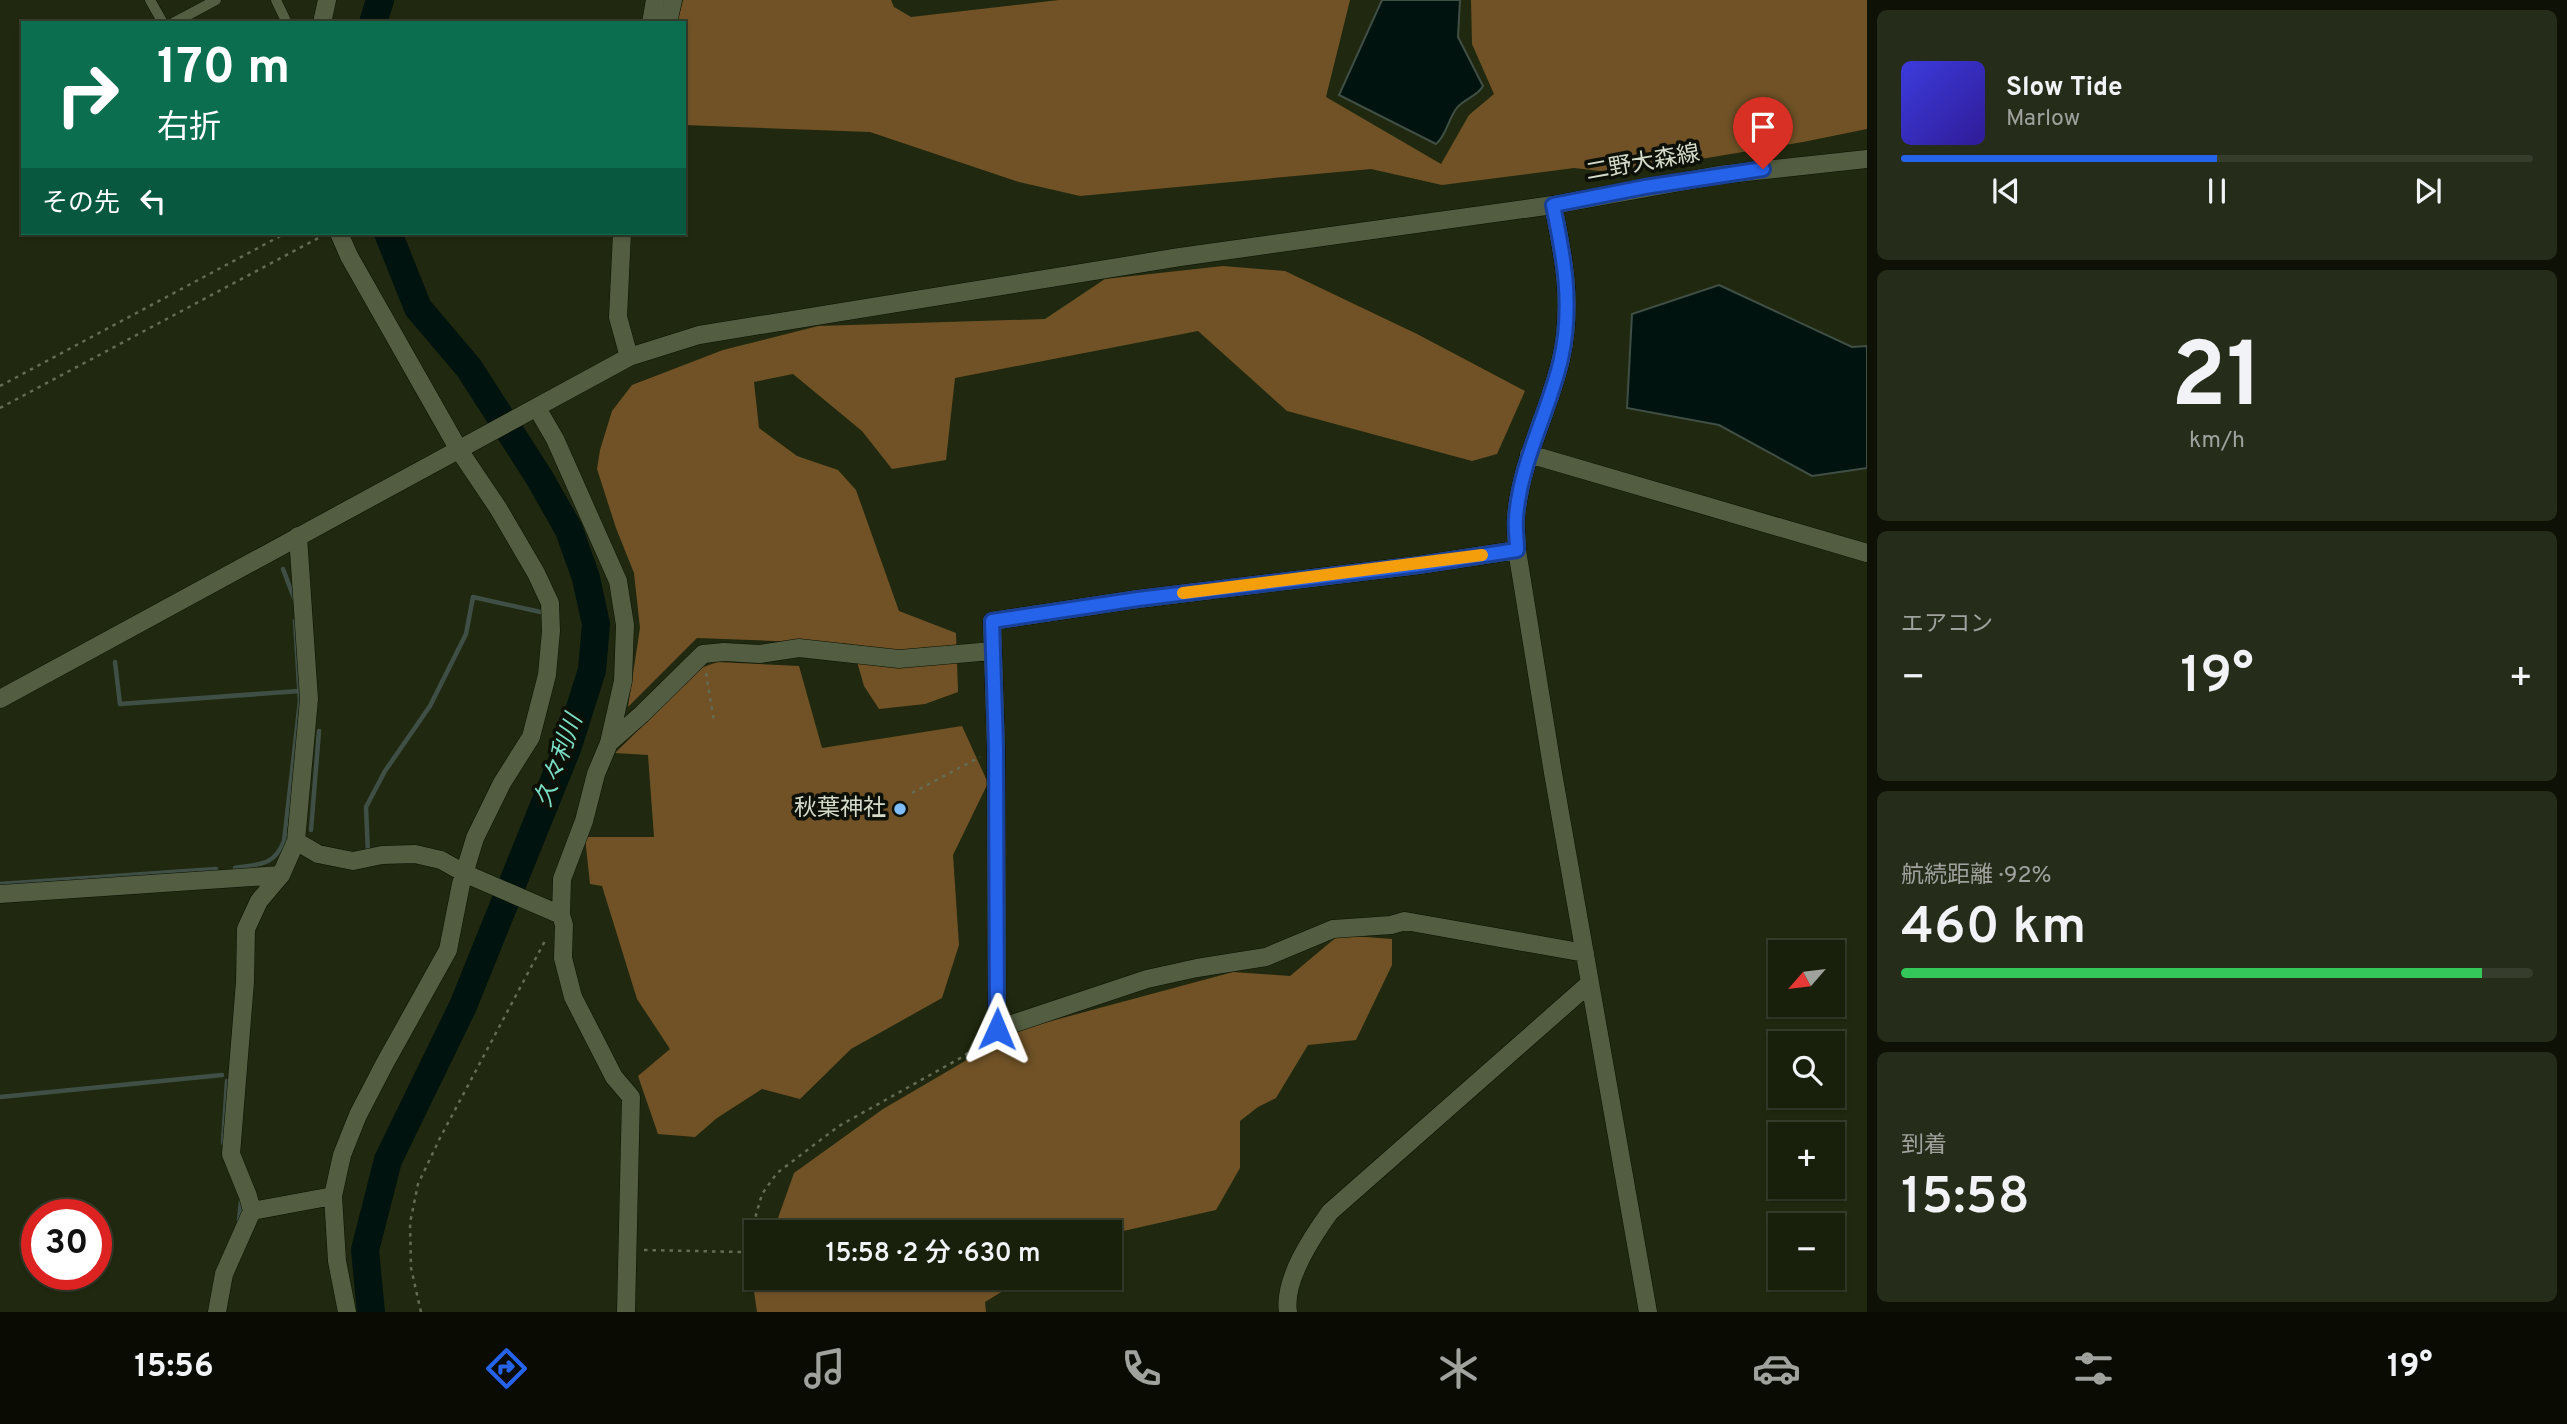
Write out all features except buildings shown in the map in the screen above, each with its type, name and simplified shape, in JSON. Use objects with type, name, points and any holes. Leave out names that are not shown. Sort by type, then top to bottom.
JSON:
[{"type":"street","points":[[322,21],[327,0]]},
{"type":"street","points":[[650,21],[655,0]]},
{"type":"street","points":[[668,21],[673,0]]},
{"type":"street","name":"二野大森線","points":[[0,699],[629,357],[699,335],[1180,257],[1553,205],[1719,175],[1867,159]]},
{"type":"street","points":[[1553,205],[1563,253],[1569,306],[1561,359],[1529,454],[1516,518],[1517,550],[1648,1312]]},
{"type":"street","points":[[341,235],[349,256],[460,450],[536,573],[550,603],[551,631],[547,675],[531,737],[502,783],[475,838],[461,884],[448,950],[358,1115],[342,1155],[334,1196],[337,1261],[347,1312]]},
{"type":"street","points":[[622,235],[618,317],[629,357]]},
{"type":"street","points":[[537,408],[555,439],[618,581],[625,625],[623,681],[608,743],[596,774],[584,821],[562,879],[562,923],[563,958],[573,997],[614,1077],[631,1097],[626,1312]]},
{"type":"street","points":[[1529,454],[1867,553]]},
{"type":"street","points":[[216,1312],[225,1274],[252,1211],[231,1154],[245,982],[246,929],[259,901],[281,875],[296,841],[309,699],[298,536]]},
{"type":"street","points":[[1517,550],[1419,565],[1138,599],[992,621],[996,748],[997,1029],[1147,979],[1266,957],[1333,929],[1391,925],[1405,921],[1585,953]]},
{"type":"street","points":[[608,743],[642,715],[703,654],[760,654],[799,648],[899,659],[992,651]]},
{"type":"street","points":[[296,841],[318,854],[353,861],[382,855],[415,853],[441,860],[562,923]]},
{"type":"street","points":[[0,894],[281,875]]},
{"type":"street","points":[[1288,1312],[1286,1301],[1304,1250],[1330,1212],[1590,983]]},
{"type":"street","points":[[252,1211],[334,1196]]},
{"type":"lane","points":[[150,0],[162,21]]},
{"type":"lane","points":[[177,21],[216,0]]},
{"type":"lane","points":[[275,0],[286,21]]},
{"type":"path","points":[[0,386],[282,235]]},
{"type":"path","points":[[0,408],[324,235]]},
{"type":"path","points":[[703,654],[714,721]]},
{"type":"path","points":[[912,793],[996,748]]},
{"type":"path","points":[[421,1312],[411,1268],[410,1223],[418,1184],[439,1138],[551,929],[562,923]]},
{"type":"path","points":[[627,1249],[742,1252],[750,1236],[762,1194],[777,1173],[839,1126],[964,1056],[997,1029]]},
{"type":"shaded area","points":[[683,0],[891,0],[894,7],[911,17],[1059,0],[1350,0],[1326,97],[1441,164],[1469,115],[1494,94],[1472,44],[1471,0],[1867,0],[1867,129],[1617,173],[1574,168],[1442,185],[1371,169],[1080,196],[1019,182],[870,132],[686,125],[686,21],[678,21]]},
{"type":"shaded area","points":[[1382,0],[1460,0],[1458,37],[1483,86],[1456,109],[1436,144],[1339,95]]},
{"type":"shaded area","points":[[1223,266],[1285,271],[1417,334],[1525,391],[1497,454],[1472,461],[1287,411],[1198,331],[955,378],[946,460],[892,469],[862,431],[793,374],[754,382],[759,428],[797,456],[838,470],[856,490],[899,611],[956,633],[958,692],[925,704],[879,709],[864,686],[852,644],[697,638],[628,707],[640,628],[634,573],[597,469],[612,411],[632,385],[723,350],[818,326],[1045,319],[1105,279]]},
{"type":"shaded area","points":[[1719,285],[1852,347],[1867,346],[1867,468],[1812,476],[1719,425],[1627,408],[1632,314]]},
{"type":"shaded area","points":[[717,662],[799,666],[822,748],[962,726],[988,783],[953,855],[959,945],[942,998],[851,1049],[800,1099],[762,1089],[717,1118],[695,1137],[658,1134],[638,1076],[670,1049],[637,999],[602,886],[590,884],[585,837],[654,837],[648,755],[615,753],[701,668]]},
{"type":"shaded area","points":[[1339,935],[1392,939],[1392,965],[1356,1040],[1308,1045],[1276,1098],[1258,1107],[1240,1121],[1240,1168],[1216,1210],[1122,1231],[1122,1220],[777,1220],[794,1173],[883,1109],[1018,1030],[1233,972],[1290,976]]},
{"type":"shaded area","points":[[754,1290],[1004,1290],[985,1302],[986,1312],[757,1312]]},
{"type":"waterway","name":"久々利川","points":[[374,21],[380,0]]},
{"type":"waterway","name":"久々利川","points":[[371,1312],[365,1250],[388,1160],[463,1006],[568,746],[592,670],[596,624],[586,578],[569,530],[539,477],[469,368],[418,308],[389,235]]},
{"type":"waterway","points":[[283,569],[294,598]]},
{"type":"waterway","points":[[368,854],[366,807],[385,771],[430,706],[466,634],[473,597],[545,613]]},
{"type":"waterway","points":[[235,868],[271,859],[284,841],[300,701],[295,621]]},
{"type":"waterway","points":[[115,662],[120,704],[299,691]]},
{"type":"waterway","points":[[311,830],[319,731]]},
{"type":"waterway","points":[[0,884],[216,869]]},
{"type":"waterway","points":[[0,1097],[222,1075]]},
{"type":"waterway","points":[[223,1143],[227,1081]]},
{"type":"waterway","points":[[239,1220],[241,1201]]},
{"type":"slow traffic","points":[[1183,593],[1482,555]]},
{"type":"place","name":"秋葉神社","points":[[900,809]]},
{"type":"route","points":[[997,1029],[996,748],[992,621],[1138,599],[1419,565],[1517,550],[1516,518],[1529,454],[1561,359],[1569,306],[1563,253],[1553,205],[1645,187],[1763,169]]}]
